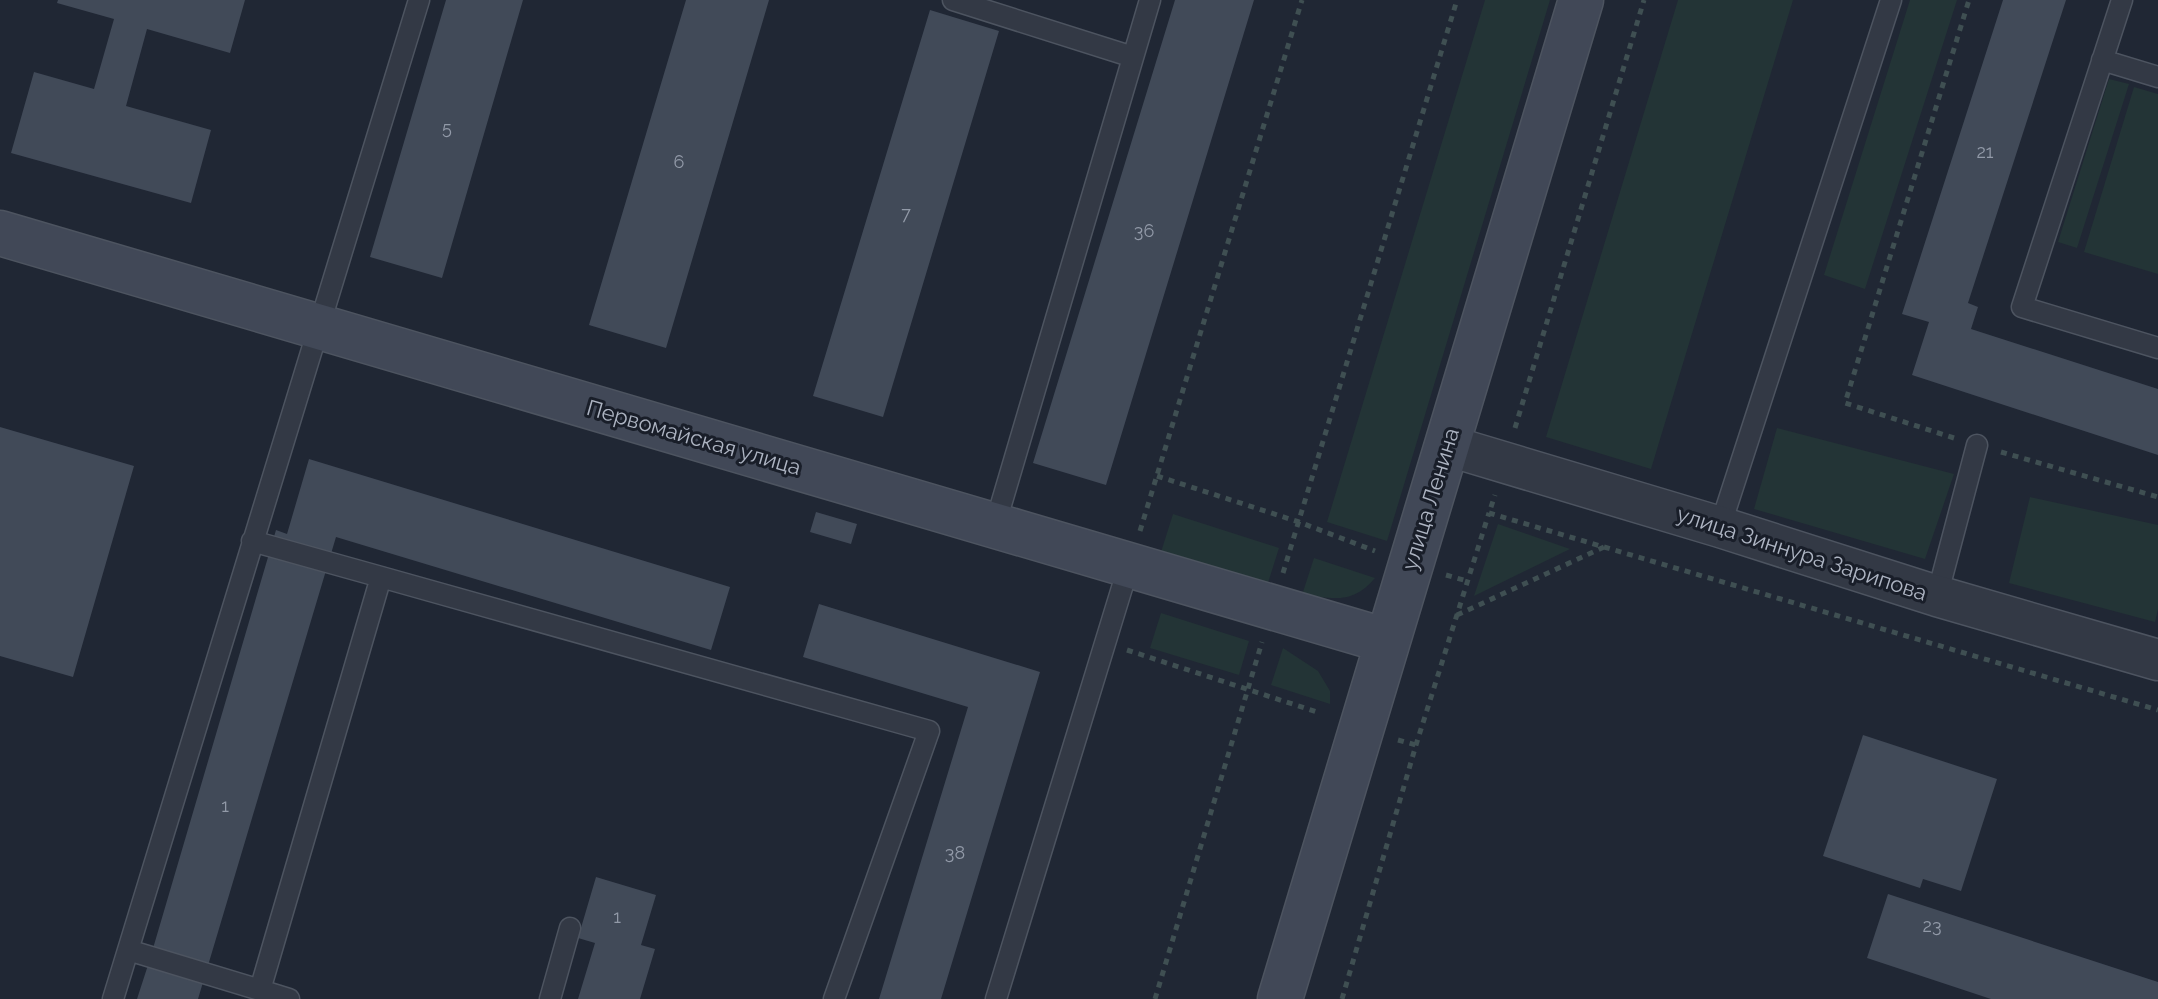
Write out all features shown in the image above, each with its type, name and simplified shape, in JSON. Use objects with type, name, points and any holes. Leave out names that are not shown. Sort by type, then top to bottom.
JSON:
[{"type":"street","name":"улица Ленина","points":[[1280,999],[1581,0]]},
{"type":"street","name":"Первомайская улица","points":[[0,233],[1387,641]]},
{"type":"street","name":"улица Зиннура Зарипова","points":[[1446,445],[1937,596],[2158,660]]},
{"type":"lane","points":[[113,999],[419,0]]},
{"type":"lane","points":[[953,0],[1133,57]]},
{"type":"lane","points":[[995,525],[1150,0]]},
{"type":"lane","points":[[1720,527],[1891,0]]},
{"type":"lane","points":[[2122,0],[2022,307],[2158,348]]},
{"type":"lane","points":[[2102,60],[2158,77]]},
{"type":"lane","points":[[1937,596],[1977,445]]},
{"type":"lane","points":[[252,541],[929,731],[834,999]]},
{"type":"lane","points":[[996,999],[1129,565]]},
{"type":"lane","points":[[260,990],[381,577]]},
{"type":"lane","points":[[550,999],[570,928]]},
{"type":"lane","points":[[128,950],[289,999]]},
{"type":"path","points":[[1129,565],[1302,0]]},
{"type":"path","points":[[1282,576],[1457,0]]},
{"type":"path","points":[[1342,999],[1416,745],[1505,463],[1644,0]]},
{"type":"path","points":[[1969,0],[1845,403],[2158,497]]},
{"type":"path","points":[[1157,476],[1299,522],[1385,554]]},
{"type":"path","points":[[1489,513],[2158,710]]},
{"type":"path","points":[[1457,615],[1604,547]]},
{"type":"path","points":[[1445,575],[1467,582]]},
{"type":"path","points":[[1155,999],[1266,629]]},
{"type":"path","points":[[1105,643],[1320,713]]},
{"type":"path","points":[[1397,739],[1416,745]]},
{"type":"shaded area","points":[[1485,0],[1550,0],[1387,541],[1327,522]]},
{"type":"shaded area","points":[[1678,0],[1793,0],[1651,469],[1546,437]]},
{"type":"shaded area","points":[[1910,0],[1957,0],[1865,289],[1824,275]]},
{"type":"shaded area","points":[[2109,79],[2129,84],[2077,248],[2058,242]]},
{"type":"shaded area","points":[[2134,87],[2158,94],[2158,274],[2084,252]]},
{"type":"shaded area","points":[[1777,428],[1954,474],[1925,559],[1754,509]]},
{"type":"shaded area","points":[[2030,497],[2158,525],[2158,609],[2155,622],[2009,583]]},
{"type":"shaded area","points":[[1173,514],[1279,548],[1267,586],[1161,552]]},
{"type":"shaded area","points":[[1498,524],[1570,549],[1474,596]]},
{"type":"shaded area","points":[[1314,558],[1375,578],[1367,587],[1342,598],[1302,595]]},
{"type":"shaded area","points":[[1161,613],[1249,641],[1239,675],[1150,648]]},
{"type":"shaded area","points":[[1283,648],[1318,671],[1330,691],[1330,704],[1271,685]]},
{"type":"building","points":[[58,0],[245,0],[230,53],[147,29],[126,106],[211,130],[191,203],[11,153],[34,72],[94,89],[114,19],[57,3]]},
{"type":"building","points":[[446,0],[523,0],[442,278],[370,257]]},
{"type":"building","points":[[686,0],[769,0],[666,348],[589,325]]},
{"type":"building","points":[[1175,0],[1254,0],[1106,485],[1033,463]]},
{"type":"building","points":[[2003,0],[2066,0],[1968,303],[1978,307],[1971,329],[2158,389],[2158,455],[1912,375],[1929,322],[1902,314]]},
{"type":"building","points":[[930,10],[999,31],[883,417],[813,396]]},
{"type":"building","points":[[0,427],[134,466],[73,677],[0,656]]},
{"type":"building","points":[[309,459],[730,587],[711,650],[336,537],[198,999],[137,999],[276,530],[287,534]]},
{"type":"building","points":[[816,512],[857,524],[851,544],[810,532]]},
{"type":"building","points":[[819,604],[1040,672],[941,999],[879,999],[968,707],[803,657]]},
{"type":"building","points":[[1863,735],[1997,779],[1961,891],[1923,879],[1920,888],[1823,856]]},
{"type":"building","points":[[596,877],[656,895],[641,945],[655,949],[640,999],[578,999],[595,943],[578,938]]},
{"type":"building","points":[[1888,894],[2158,982],[2158,999],[1991,999],[1867,958]]}]
